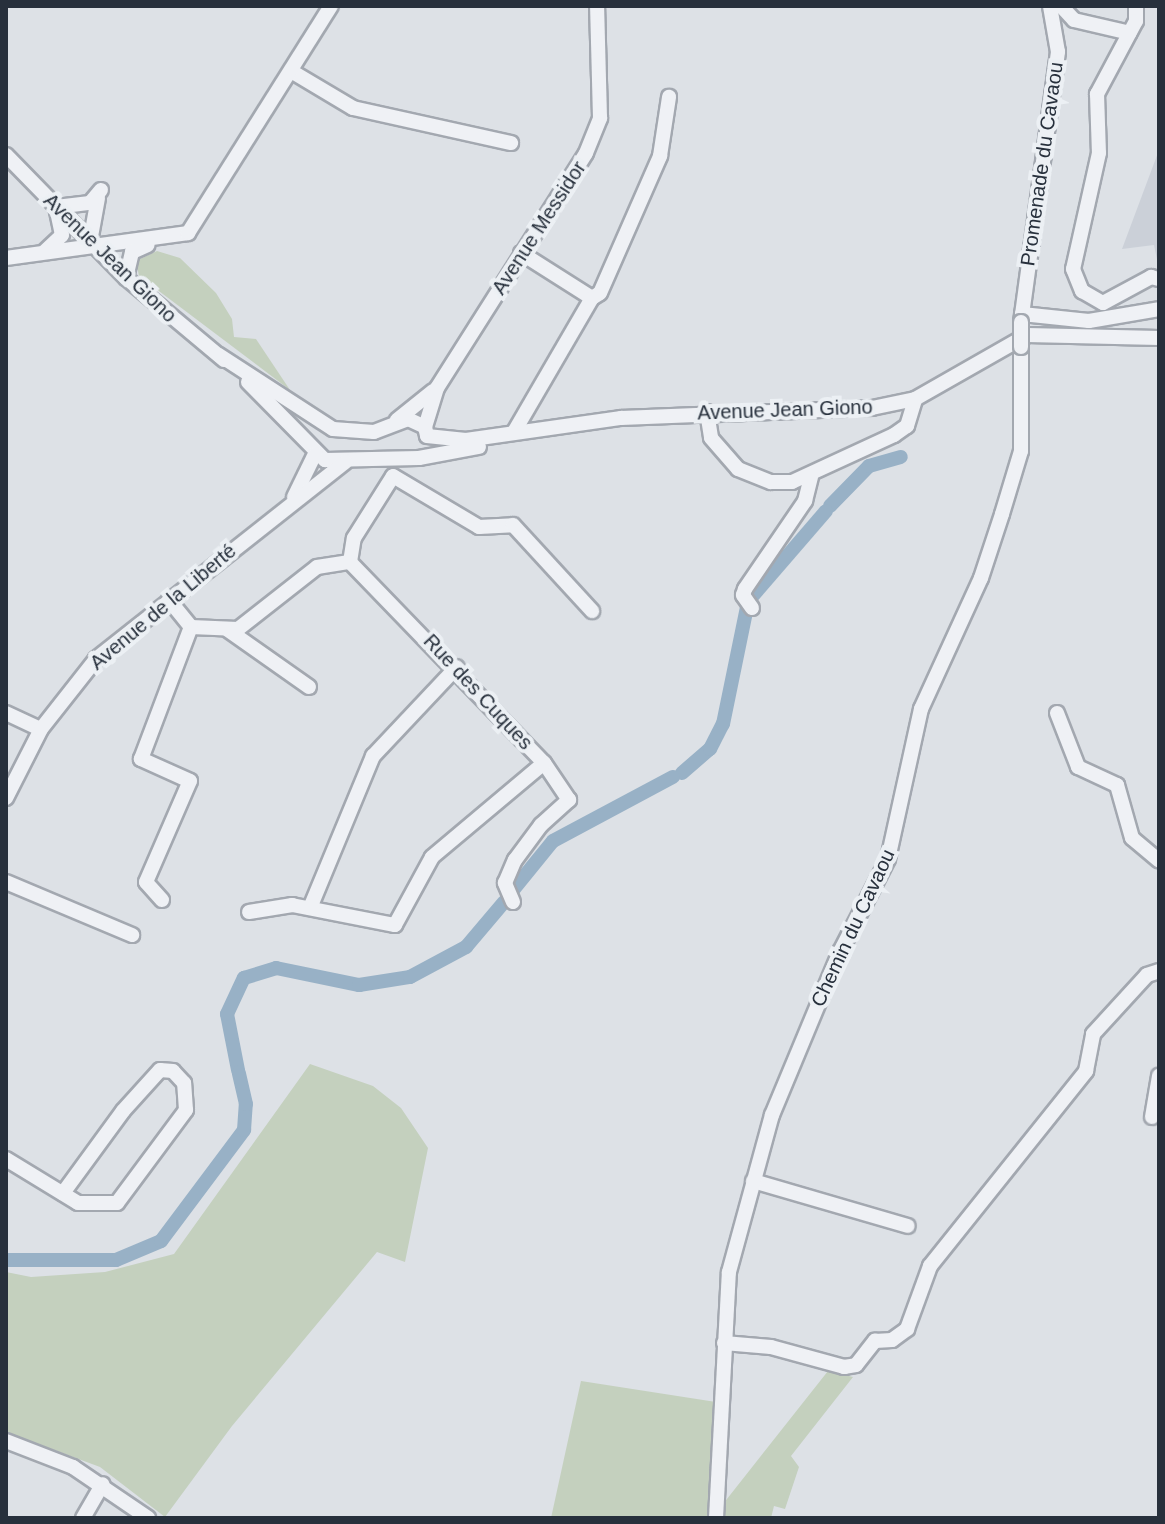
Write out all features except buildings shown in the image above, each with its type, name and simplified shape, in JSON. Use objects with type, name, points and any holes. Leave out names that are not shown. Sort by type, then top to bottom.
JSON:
[{"type":"street","points":[[126,278],[132,252],[193,227],[331,6]]},
{"type":"street","name":"Avenue Messidor","points":[[426,431],[437,388],[586,153],[600,118],[597,6]]},
{"type":"street","name":"Promenade du Cavaou","points":[[1023,329],[1058,52],[1050,6]]},
{"type":"street","points":[[1061,6],[1074,20],[1130,33]]},
{"type":"street","points":[[1136,6],[1130,33],[1097,94],[1099,153],[1073,269],[1090,300],[1103,303],[1151,277],[1159,279]]},
{"type":"street","points":[[291,71],[353,108],[511,143]]},
{"type":"street","points":[[514,432],[618,255],[660,156],[669,97]]},
{"type":"street","name":"Avenue Jean Giono","points":[[6,155],[126,278],[219,355],[314,451],[333,462],[419,458],[575,425]]},
{"type":"street","points":[[33,254],[50,249],[62,235],[56,207],[90,203],[101,190],[92,211],[92,245]]},
{"type":"street","points":[[6,258],[92,245],[164,240]]},
{"type":"street","points":[[521,253],[592,298]]},
{"type":"street","points":[[1023,329],[1159,309]]},
{"type":"street","points":[[1023,329],[1159,338]]},
{"type":"street","name":"Avenue Jean Giono","points":[[219,355],[333,429],[374,432],[397,420],[426,431],[466,440],[514,432],[707,412],[872,408],[915,399],[1023,329]]},
{"type":"street","name":"Chemin du Cavaou","points":[[716,1518],[729,1272],[753,1181],[800,1041],[888,859],[921,709],[981,578],[1002,514],[1021,451],[1023,329]]},
{"type":"street","name":"Avenue Messidor","points":[[397,420],[437,388]]},
{"type":"street","points":[[707,412],[711,438],[738,469],[771,482],[811,477],[907,426],[915,399]]},
{"type":"street","points":[[314,451],[321,434],[333,429]]},
{"type":"street","points":[[419,458],[426,431]]},
{"type":"street","name":"Avenue de la Liberté","points":[[283,509],[302,489],[314,451]]},
{"type":"street","name":"Avenue de la Liberté","points":[[8,790],[41,729],[96,659],[348,459]]},
{"type":"street","points":[[169,600],[191,627],[238,629],[317,567],[350,562],[354,538],[393,476],[399,476],[479,527],[513,525],[592,611]]},
{"type":"street","points":[[749,604],[745,589],[805,501],[811,477]]},
{"type":"street","name":"Rue des Cuques","points":[[249,912],[292,905],[395,925],[432,857],[544,763],[457,667],[350,562]]},
{"type":"street","points":[[162,900],[146,882],[190,781],[141,759],[191,627]]},
{"type":"street","points":[[226,628],[309,687]]},
{"type":"street","points":[[310,908],[373,756],[457,667]]},
{"type":"street","points":[[6,713],[41,729]]},
{"type":"street","points":[[1057,713],[1078,767],[1117,785],[1132,838],[1159,861]]},
{"type":"street","points":[[509,897],[515,860],[528,840],[569,800],[544,763]]},
{"type":"street","points":[[6,882],[132,935]]},
{"type":"street","points":[[724,1343],[771,1347],[844,1367],[856,1365],[875,1341],[892,1340],[907,1329],[930,1266],[1086,1071],[1093,1034],[1153,973],[1159,988]]},
{"type":"street","points":[[6,1159],[78,1203],[117,1203],[186,1110],[184,1083],[173,1071],[160,1070],[123,1111],[63,1193]]},
{"type":"street","points":[[1152,1117],[1159,1076]]},
{"type":"street","points":[[753,1181],[908,1226]]},
{"type":"street","points":[[6,1441],[103,1484],[148,1518]]},
{"type":"street","points":[[83,1518],[103,1484]]},
{"type":"shaded area","points":[[1159,150],[1159,269],[1154,245],[1122,249]]},
{"type":"green space","points":[[157,251],[180,258],[216,293],[232,319],[234,337],[256,339],[290,390],[139,276],[136,261]]},
{"type":"green space","points":[[310,1064],[373,1086],[401,1108],[428,1148],[405,1262],[377,1252],[232,1426],[165,1517],[100,1467],[6,1432],[6,1272],[31,1277],[105,1272],[174,1254]]},
{"type":"green space","points":[[828,1371],[853,1377],[791,1456],[799,1467],[785,1509],[774,1506],[771,1518],[723,1518],[723,1504]]},
{"type":"green space","points":[[581,1381],[716,1402],[709,1518],[551,1518]]},
{"type":"waterway","points":[[830,506],[869,466],[901,457]]},
{"type":"waterway","points":[[750,599],[826,511]]},
{"type":"waterway","points":[[682,773],[710,749],[723,724],[747,607]]},
{"type":"waterway","points":[[513,890],[553,841],[673,777]]},
{"type":"waterway","points":[[238,1070],[227,1014],[244,978],[276,968],[359,985],[410,977],[466,947],[504,902]]},
{"type":"waterway","points":[[6,1260],[116,1260],[161,1241],[244,1130],[246,1104],[239,1073]]}]
